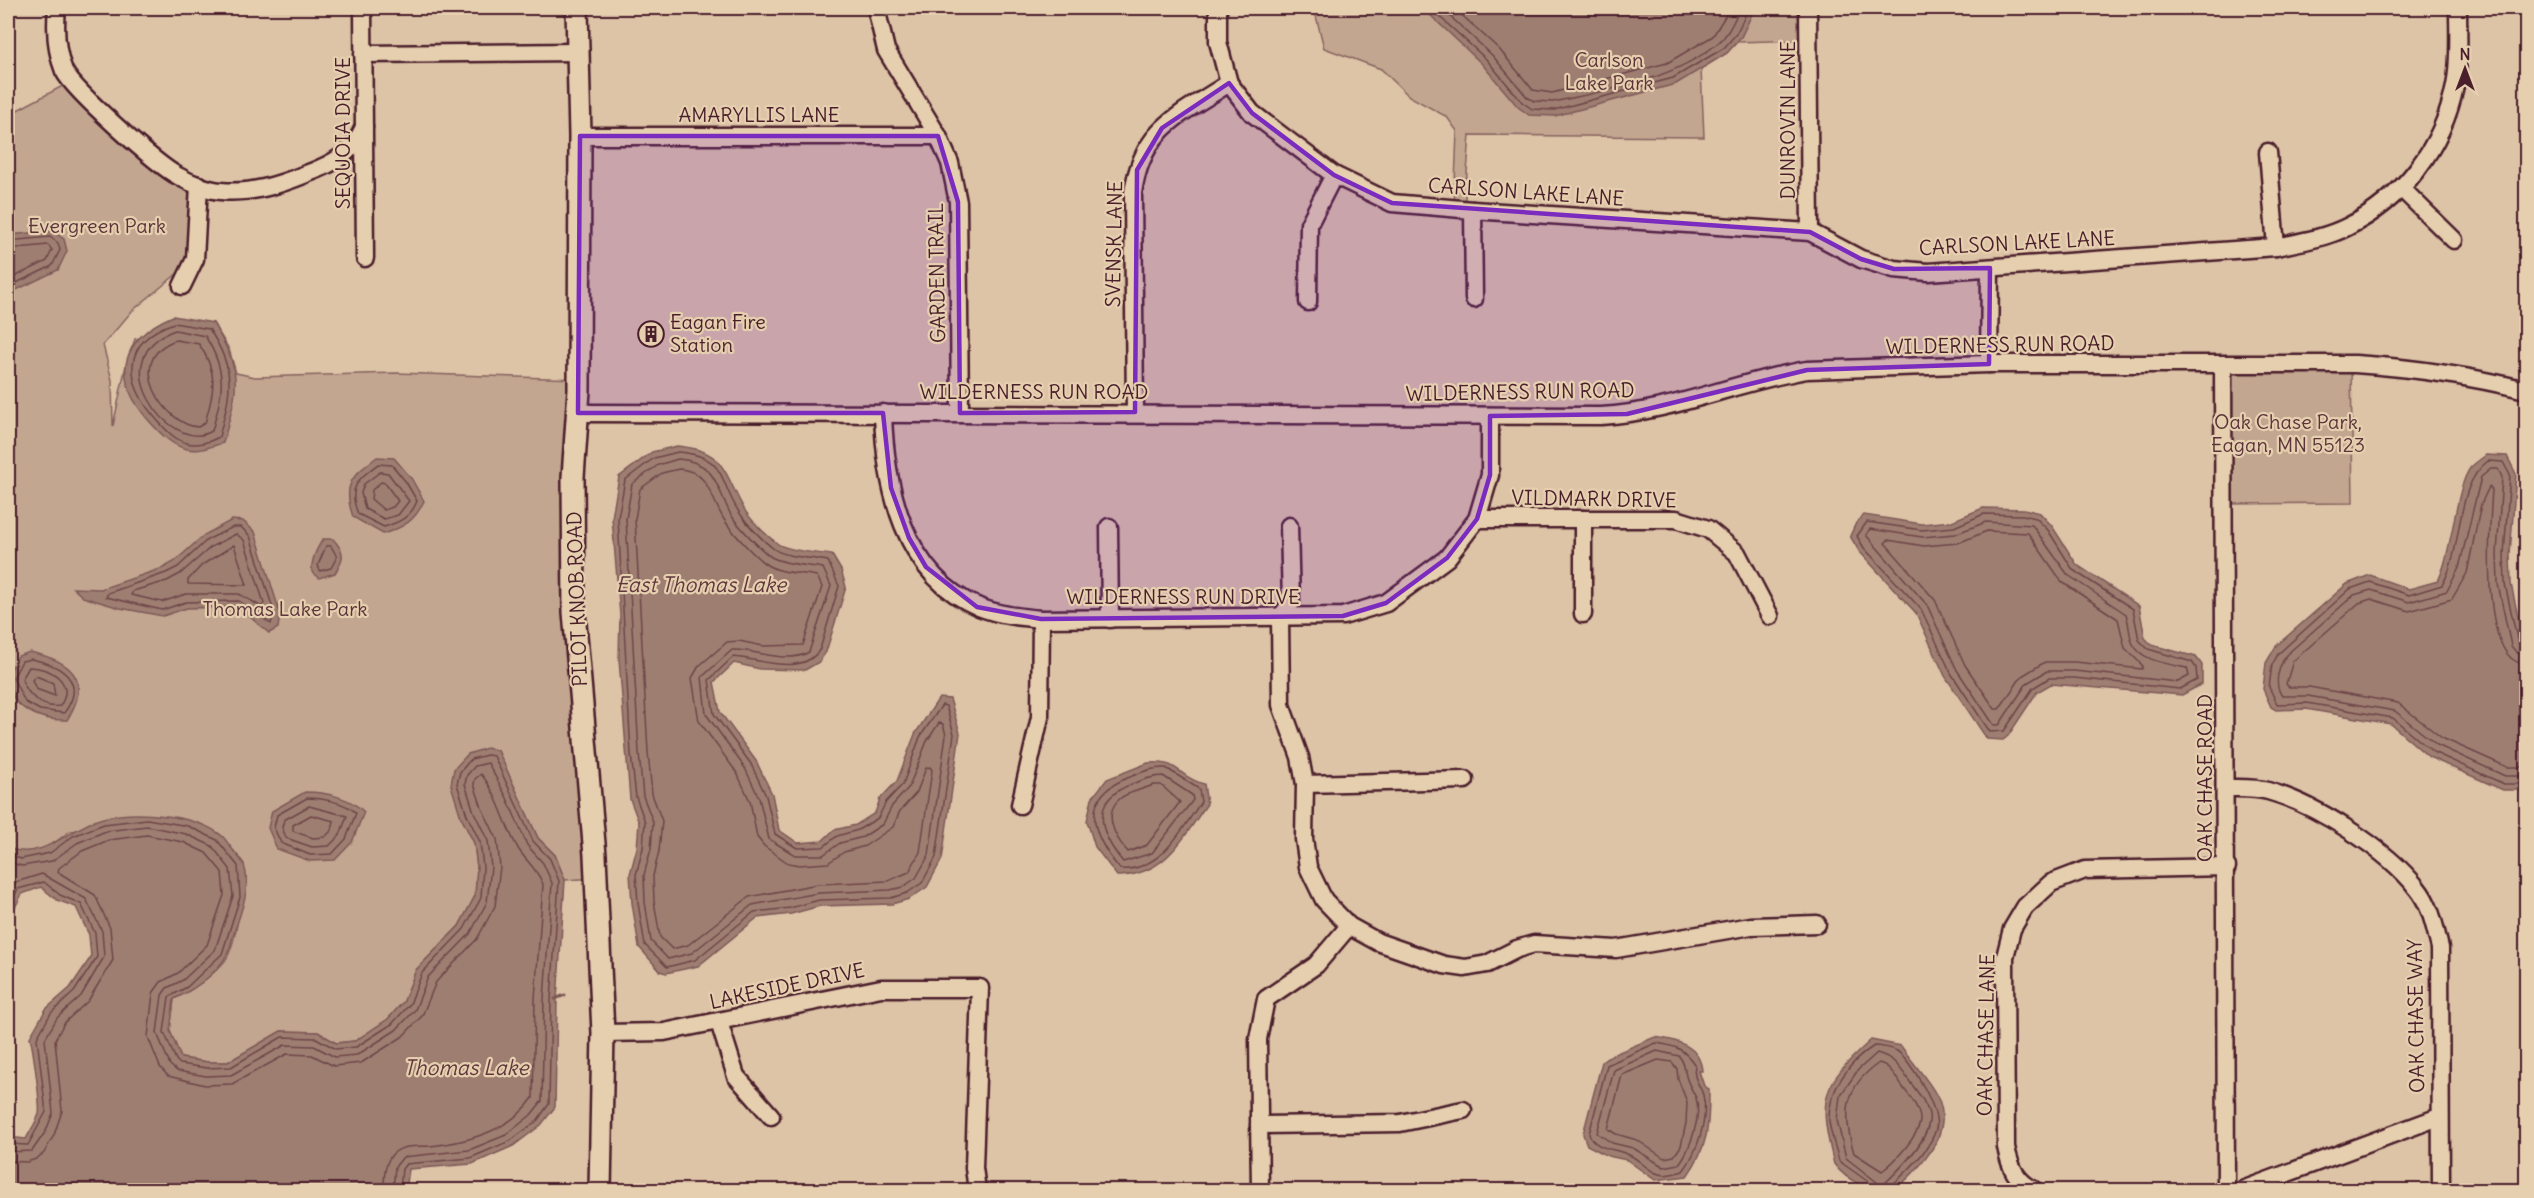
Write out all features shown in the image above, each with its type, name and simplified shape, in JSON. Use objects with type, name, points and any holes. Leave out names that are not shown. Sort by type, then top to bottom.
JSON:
[{"type":"main road","name":"PILOT KNOB ROAD","points":[[577,8],[580,136],[578,413],[573,477],[574,612],[596,855],[603,1034],[600,1191]]},
{"type":"street","points":[[57,8],[55,29],[64,71],[84,98],[177,176],[199,185],[221,191],[268,189],[324,167],[356,146],[364,127]]},
{"type":"street","name":"SEQUOIA DRIVE","points":[[363,8],[365,258]]},
{"type":"street","name":"GARDEN TRAIL","points":[[876,8],[886,50],[938,136],[950,163],[958,202],[960,413]]},
{"type":"street","name":"CARLSON LAKE LANE","points":[[1218,8],[1218,42],[1228,83],[1252,113],[1334,175],[1392,202],[1473,210],[1810,232],[1861,259],[1894,269],[1928,272],[2276,246],[2312,239],[2345,228],[2375,210],[2401,188],[2428,154],[2444,122],[2455,86],[2458,8]]},
{"type":"street","name":"DUNROVIN LANE","points":[[1808,8],[1810,232]]},
{"type":"street","points":[[363,54],[578,52]]},
{"type":"street","name":"SVENSK LANE","points":[[1135,412],[1133,193],[1137,170],[1146,148],[1162,128],[1228,83]]},
{"type":"street","name":"AMARYLLIS LANE","points":[[580,136],[938,136]]},
{"type":"street","points":[[2268,152],[2276,246]]},
{"type":"street","points":[[1308,302],[1309,224],[1334,175]]},
{"type":"street","points":[[182,286],[195,259],[199,185]]},
{"type":"street","points":[[2401,188],[2454,240]]},
{"type":"street","points":[[1473,210],[1474,299]]},
{"type":"street","points":[[1989,364],[1990,268]]},
{"type":"street","name":"WILDERNESS RUN ROAD","points":[[578,413],[1135,412],[1490,416],[1627,414],[1682,404],[1774,376],[1807,370],[1989,364],[2355,364],[2413,368],[2481,379],[2526,390]]},
{"type":"street","name":"OAK CHASE ROAD","points":[[2223,365],[2227,867],[2226,1191]]},
{"type":"street","name":"WILDERNESS RUN DRIVE","points":[[883,413],[884,451],[891,488],[909,538],[926,567],[949,590],[978,607],[1009,616],[1041,619],[1343,616],[1386,603],[1447,558],[1477,519],[1490,475],[1490,416]]},
{"type":"street","name":"VILDMARK DRIVE","points":[[1477,519],[1676,519],[1708,529],[1737,553],[1770,616]]},
{"type":"street","points":[[1583,519],[1583,614]]},
{"type":"street","points":[[1109,526],[1110,619]]},
{"type":"street","points":[[1289,526],[1291,603],[1280,618],[1281,705],[1300,757],[1305,784],[1304,839],[1308,867],[1324,900],[1349,926],[1378,942],[1444,965],[1465,968],[1487,964],[1516,949],[1534,944],[1616,949],[1751,926],[1817,924]]},
{"type":"street","points":[[1020,804],[1040,717],[1041,619]]},
{"type":"street","points":[[1305,784],[1465,780]]},
{"type":"street","name":"OAK CHASE WAY","points":[[2226,788],[2265,790],[2298,801],[2384,853],[2418,889],[2433,918],[2440,948],[2440,1191]]},
{"type":"street","name":"OAK CHASE LANE","points":[[2034,1191],[2018,1179],[2009,1163],[2006,1147],[2005,957],[2012,929],[2025,907],[2051,883],[2085,870],[2227,867]]},
{"type":"street","points":[[1260,1191],[1258,1040],[1266,999],[1316,965],[1349,926]]},
{"type":"street","name":"LAKESIDE DRIVE","points":[[603,1034],[664,1032],[881,988],[980,988],[974,1168],[977,1191]]},
{"type":"street","points":[[718,1022],[736,1076],[771,1116]]},
{"type":"street","points":[[1259,1125],[1400,1123],[1463,1110]]},
{"type":"street","points":[[2242,1191],[2439,1117]]},
{"type":"highlighted area","points":[[1229,83],[1252,113],[1334,175],[1392,203],[1810,232],[1861,259],[1894,269],[1990,268],[1989,364],[1807,370],[1627,414],[1490,416],[1490,475],[1477,519],[1447,558],[1386,603],[1343,616],[1041,619],[977,607],[926,567],[909,538],[891,488],[883,413],[578,413],[580,136],[938,136],[958,202],[960,413],[1135,412],[1137,170],[1162,128]]},
{"type":"green space","name":"Carlson Lake Park","points":[[1314,8],[1808,8],[1808,40],[1737,42],[1727,53],[1701,69],[1704,137],[1470,135],[1464,210],[1454,209],[1457,131],[1447,117],[1409,96],[1381,69],[1324,48]]},
{"type":"green space","name":"Thomas Lake Park","points":[[72,81],[91,104],[199,185],[195,259],[132,311],[103,345],[112,380],[113,426],[126,365],[135,339],[213,323],[229,349],[236,373],[255,377],[396,373],[579,379],[573,513],[597,878],[565,880],[555,855],[538,838],[498,751],[461,817],[474,843],[477,867],[475,896],[459,926],[416,970],[404,1001],[388,1019],[355,1041],[336,1043],[318,1032],[281,1031],[228,1062],[181,1058],[170,1031],[174,999],[188,992],[224,962],[232,946],[237,923],[244,864],[221,835],[190,821],[70,831],[49,847],[21,853],[8,848],[8,115]]},
{"type":"green space","name":"Oak Chase Park, Eagan, MN 55123","points":[[2351,364],[2353,503],[2224,504],[2223,365]]},
{"type":"water","points":[[1409,8],[1755,8],[1741,37],[1727,53],[1676,84],[1555,116],[1529,115],[1518,107],[1482,64],[1428,13]]},
{"type":"water","points":[[52,231],[64,239],[67,251],[58,270],[8,294],[8,235]]},
{"type":"water","points":[[173,316],[213,323],[230,356],[234,369],[235,394],[223,443],[196,450],[176,445],[150,422],[130,391],[126,376],[127,362],[132,348],[141,336],[155,325]]},
{"type":"water","name":"East Thomas Lake","points":[[677,446],[693,448],[714,458],[726,473],[749,517],[778,544],[796,550],[832,555],[841,570],[846,587],[826,652],[819,662],[805,670],[760,669],[734,663],[714,682],[720,712],[756,761],[772,794],[779,830],[798,843],[822,841],[834,830],[856,825],[875,813],[880,799],[897,781],[915,734],[939,698],[950,699],[960,733],[942,859],[927,887],[909,899],[892,904],[820,906],[791,914],[757,918],[698,966],[666,973],[660,971],[639,947],[632,903],[630,874],[637,848],[639,823],[630,799],[619,659],[620,615],[612,518],[619,477],[652,452]]},
{"type":"water","points":[[2486,455],[2507,456],[2516,474],[2510,554],[2511,584],[2526,654],[2526,790],[2503,790],[2429,757],[2391,724],[2306,709],[2276,710],[2271,707],[2263,689],[2266,663],[2276,646],[2347,584],[2370,575],[2409,589],[2438,581],[2447,554],[2461,488],[2471,467]]},
{"type":"water","points":[[377,457],[394,458],[411,478],[424,501],[417,514],[408,522],[383,534],[353,517],[348,497],[351,482],[355,476]]},
{"type":"water","points":[[1983,508],[2024,509],[2040,513],[2052,526],[2077,565],[2139,606],[2145,638],[2152,645],[2196,657],[2202,665],[2202,684],[2182,695],[2051,684],[2037,692],[2008,736],[2003,740],[1987,739],[1945,676],[1916,613],[1859,551],[1850,536],[1856,523],[1864,515],[1922,524],[1952,521]]},
{"type":"water","points":[[232,520],[243,521],[255,532],[280,613],[278,628],[269,633],[238,607],[187,608],[163,616],[120,608],[83,597],[73,588],[101,589],[163,568],[174,562],[204,535]]},
{"type":"water","points":[[323,539],[333,539],[340,548],[342,556],[335,573],[319,578],[312,572],[312,563]]},
{"type":"water","points":[[30,652],[57,661],[74,674],[78,683],[78,693],[75,706],[67,720],[37,715],[28,711],[14,698],[10,689],[9,672],[18,656]]},
{"type":"water","name":"Thomas Lake","points":[[487,748],[498,751],[538,838],[555,855],[565,880],[557,1000],[555,1107],[541,1125],[513,1146],[472,1164],[409,1169],[406,1190],[8,1190],[8,1137],[26,1139],[39,1114],[30,1037],[46,1009],[70,988],[91,957],[89,935],[76,907],[57,900],[41,887],[22,894],[8,921],[8,848],[21,851],[45,847],[91,822],[131,814],[181,819],[211,829],[223,837],[243,863],[247,885],[231,944],[223,962],[209,977],[174,999],[170,1031],[181,1058],[228,1062],[281,1031],[318,1032],[336,1043],[355,1041],[388,1019],[404,1001],[416,970],[459,926],[475,896],[477,867],[474,843],[461,817],[451,785],[454,769],[468,754]]},
{"type":"water","points":[[1148,763],[1173,766],[1188,777],[1204,784],[1207,804],[1180,842],[1160,862],[1148,870],[1117,876],[1095,847],[1087,821],[1092,798],[1107,779]]},
{"type":"water","points":[[305,792],[337,796],[364,812],[352,842],[335,860],[310,861],[277,849],[268,828],[272,811]]},
{"type":"water","points":[[1655,1037],[1686,1045],[1697,1055],[1704,1086],[1709,1089],[1709,1114],[1704,1145],[1687,1176],[1655,1180],[1627,1160],[1608,1156],[1587,1145],[1583,1134],[1602,1062],[1610,1056]]},
{"type":"water","points":[[1871,1040],[1901,1046],[1933,1089],[1942,1109],[1939,1136],[1924,1160],[1895,1190],[1869,1187],[1853,1181],[1840,1171],[1834,1164],[1826,1124],[1827,1095],[1833,1082],[1841,1070]]},
{"type":"waterway","points":[[555,999],[565,995]]},
{"type":"place","name":"Eagan Fire Station","points":[[651,334]]},
{"type":"park label","name":"Evergreen Park","points":[[97,226]]}]
